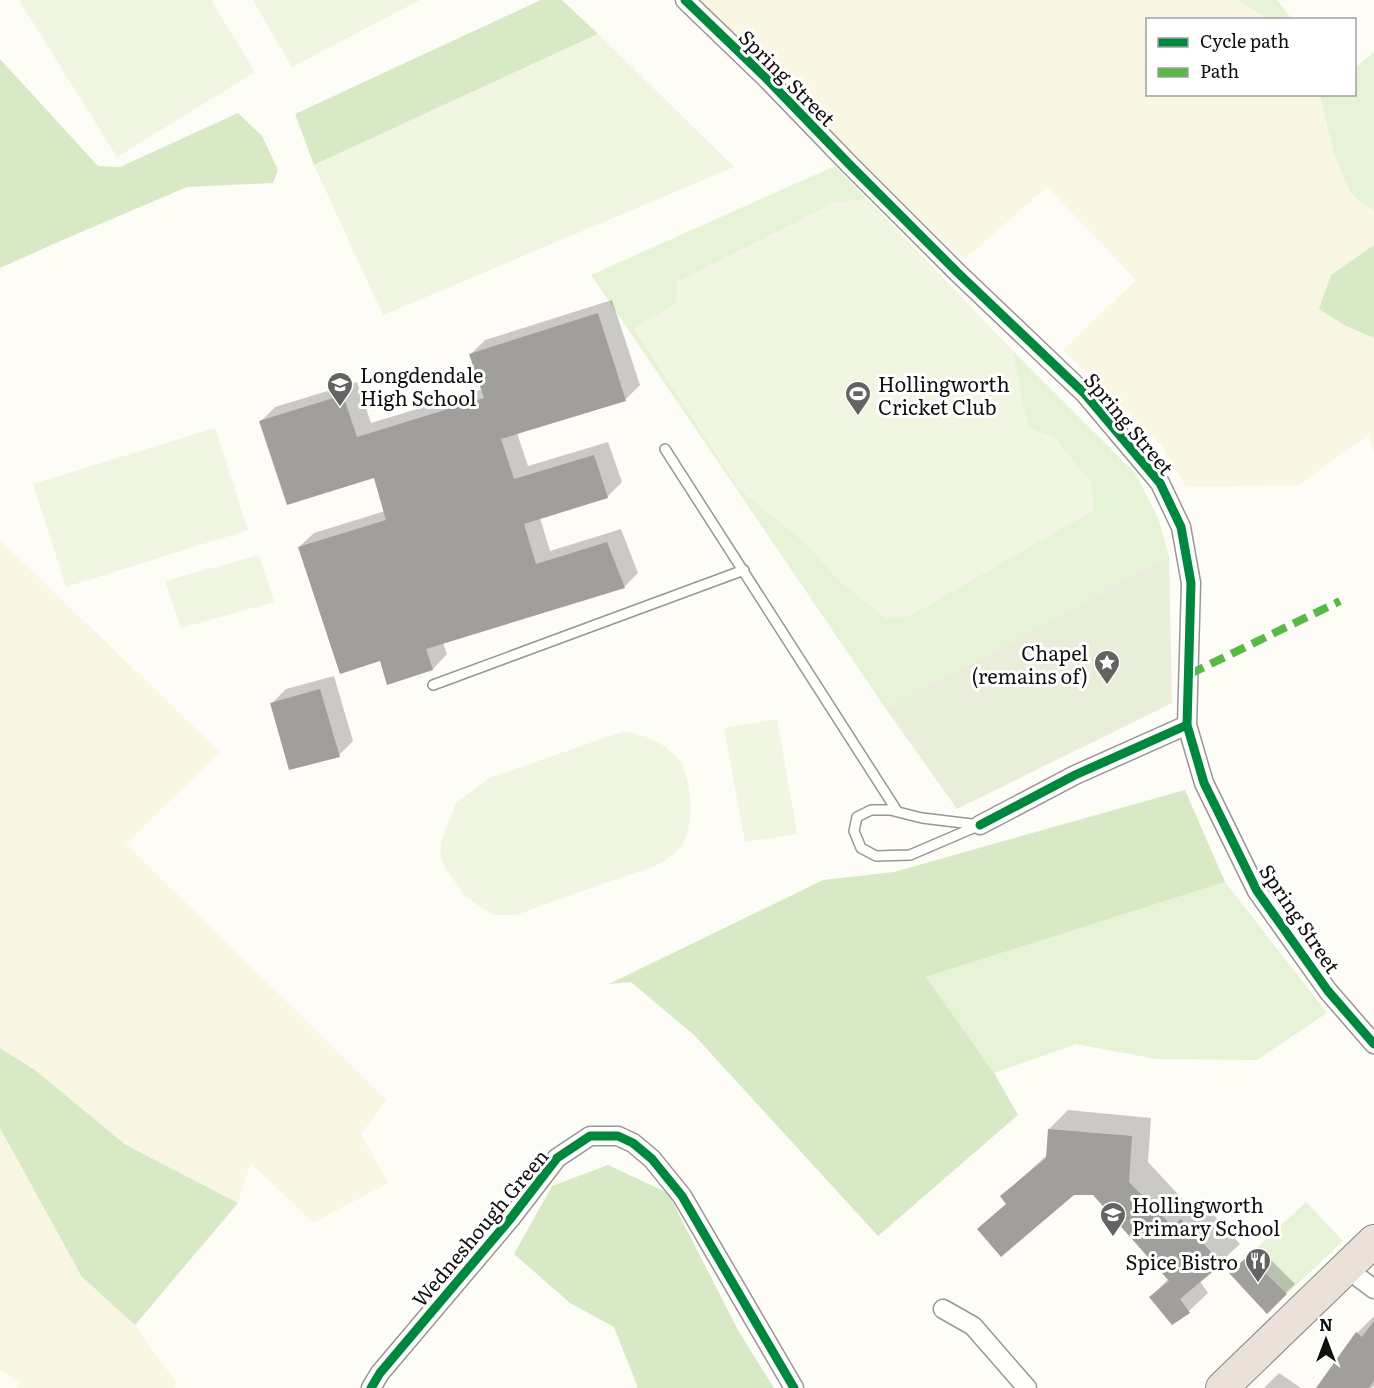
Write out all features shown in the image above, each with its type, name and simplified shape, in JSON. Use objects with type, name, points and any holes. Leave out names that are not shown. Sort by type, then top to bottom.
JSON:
[{"type":"highway","points":[[1223,1388],[1374,1241]]},
{"type":"street","name":"Spring Street","points":[[685,0],[766,78],[949,265],[1085,394],[1160,483],[1181,527],[1191,583],[1187,726],[1204,783],[1257,891],[1328,991],[1374,1044]]},
{"type":"street","points":[[980,825],[1075,775],[1187,726]]},
{"type":"street","name":"Wedneshough Green","points":[[371,1388],[380,1373],[511,1218],[557,1158],[590,1136],[618,1136],[633,1143],[652,1159],[682,1196],[794,1388]]},
{"type":"street","points":[[1346,1268],[1374,1289]]},
{"type":"street","points":[[943,1309],[973,1326],[1027,1388]]},
{"type":"lane","points":[[665,448],[897,811]]},
{"type":"lane","points":[[433,684],[744,570]]},
{"type":"lane","points":[[871,810],[897,811],[922,818],[980,825],[910,855],[876,856],[861,848],[854,831],[857,816],[871,810]]},
{"type":"shaded area","points":[[700,0],[1238,0],[1265,18],[1146,18],[1146,96],[1320,96],[1334,155],[1351,194],[1374,211],[1374,245],[1346,326],[1374,338],[1374,452],[1368,435],[1299,485],[1186,487],[1162,446],[1063,350],[1136,280],[1047,187],[965,259],[863,163]]},
{"type":"shaded area","points":[[0,540],[220,752],[126,844],[387,1100],[361,1134],[388,1183],[313,1223],[251,1163],[238,1203],[126,1145],[35,1070],[0,1048]]},
{"type":"shaded area","points":[[0,1128],[82,1277],[135,1325],[177,1384],[174,1388],[16,1388],[19,1383],[0,1370]]},
{"type":"green space","points":[[19,0],[211,0],[255,72],[117,157]]},
{"type":"green space","points":[[253,0],[420,0],[292,67]]},
{"type":"green space","points":[[541,0],[562,0],[598,34],[314,165],[295,114]]},
{"type":"green space","points":[[1238,0],[1277,0],[1291,18],[1265,18]]},
{"type":"green space","points":[[598,34],[734,167],[383,315],[314,165]]},
{"type":"green space","points":[[1374,54],[1374,211],[1351,194],[1334,155],[1320,96],[1356,96],[1356,67]]},
{"type":"green space","points":[[0,59],[98,166],[120,167],[238,113],[262,136],[278,170],[273,183],[187,187],[0,268]]},
{"type":"green space","name":"Hollingworth Cricket Club","points":[[835,166],[1013,351],[1136,474],[1158,518],[1169,556],[886,709],[591,275]]},
{"type":"green space","name":"Hollingworth Cricket Club","points":[[865,199],[1013,351],[1029,428],[1055,437],[1091,483],[1094,510],[912,615],[887,619],[840,582],[805,543],[739,489],[633,328],[676,304],[677,282],[835,202]]},
{"type":"green space","points":[[1374,245],[1374,338],[1346,326],[1319,309],[1331,275]]},
{"type":"green space","points":[[215,428],[248,530],[66,587],[33,484]]},
{"type":"green space","points":[[259,555],[274,602],[181,628],[165,581]]},
{"type":"green space","points":[[1169,556],[1172,703],[957,809],[886,709]]},
{"type":"green space","points":[[777,719],[797,834],[745,842],[724,728]]},
{"type":"green space","points":[[622,732],[649,738],[666,747],[683,767],[690,796],[690,819],[681,847],[667,859],[643,871],[516,915],[495,915],[465,895],[445,868],[441,858],[441,842],[456,803],[489,778]]},
{"type":"green space","points":[[1185,790],[1225,882],[926,977],[994,1073],[1018,1115],[878,1236],[694,1035],[631,982],[609,984],[823,880],[894,872]]},
{"type":"green space","points":[[1225,882],[1327,1013],[1257,1060],[1156,1059],[1076,1044],[994,1073],[926,977]]},
{"type":"green space","points":[[0,1048],[35,1070],[126,1145],[238,1203],[135,1325],[82,1277],[0,1128]]},
{"type":"green space","points":[[608,1165],[668,1193],[738,1330],[774,1388],[638,1388],[614,1327],[570,1303],[514,1254],[552,1186]]},
{"type":"green space","points":[[1306,1202],[1343,1241],[1287,1294],[1248,1256]]},
{"type":"building","points":[[598,313],[626,401],[501,439],[514,479],[594,455],[608,498],[524,524],[536,564],[607,542],[625,588],[426,649],[433,670],[387,685],[380,661],[340,674],[298,547],[386,520],[374,478],[287,505],[259,421],[343,395],[357,437],[484,398],[469,354]]},
{"type":"building","points":[[320,689],[340,757],[289,770],[270,703]]},
{"type":"building","points":[[1048,1129],[1132,1136],[1129,1182],[1172,1226],[1181,1219],[1222,1264],[1180,1299],[1190,1313],[1172,1325],[1149,1297],[1169,1281],[1093,1195],[1074,1195],[1001,1257],[977,1229],[1006,1204],[1000,1196],[1046,1158]]},
{"type":"building","name":"Spice Bistro","points":[[1248,1256],[1287,1294],[1267,1314],[1229,1273]]},
{"type":"building","points":[[1374,1321],[1374,1381],[1369,1388],[1316,1388],[1356,1332],[1362,1337]]},
{"type":"marked path","points":[[1190,674],[1340,601]]},
{"type":"cycle path","points":[[685,0],[766,78],[958,273],[1085,394],[1160,483],[1181,527],[1191,583],[1187,725],[1204,783],[1257,891],[1328,991],[1374,1044]]},
{"type":"cycle path","points":[[980,825],[1075,775],[1187,725]]},
{"type":"cycle path","points":[[371,1388],[380,1373],[511,1218],[557,1158],[590,1136],[618,1136],[633,1143],[652,1159],[682,1196],[794,1388]]},
{"type":"place","name":"Longdendale High School","points":[[340,408]]},
{"type":"place","name":"Hollingworth Cricket Club","points":[[858,417]]},
{"type":"place","name":"Chapel (remains of)","points":[[1107,686]]},
{"type":"place","name":"Hollingworth Primary School","points":[[1113,1238]]},
{"type":"place","name":"Spice Bistro","points":[[1258,1284]]}]
